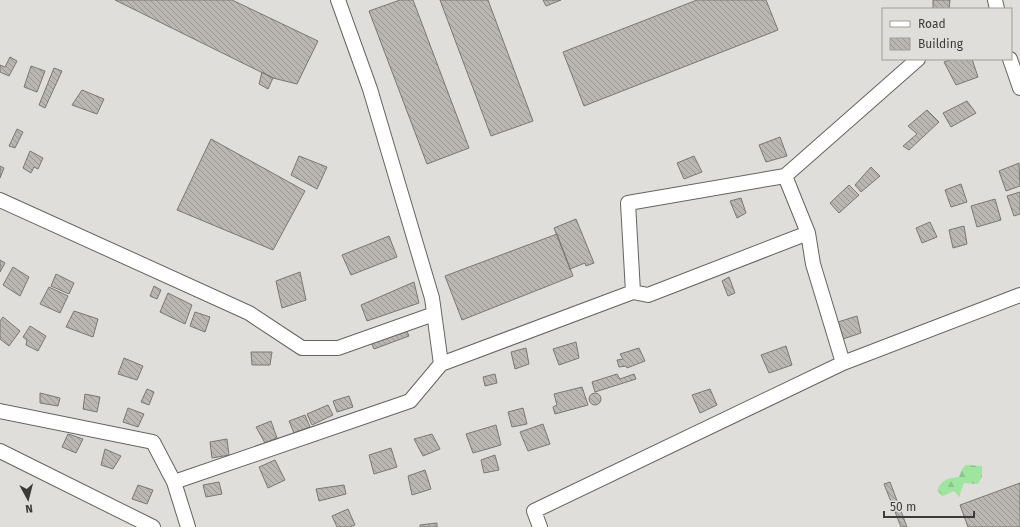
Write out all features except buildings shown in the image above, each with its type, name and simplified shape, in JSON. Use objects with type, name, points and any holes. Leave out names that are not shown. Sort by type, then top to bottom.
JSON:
[{"type":"street","points":[[338,0],[370,89],[432,298],[441,364]]},
{"type":"street","points":[[633,292],[628,203],[784,176],[917,60]]},
{"type":"street","points":[[1010,60],[1020,88]]},
{"type":"street","points":[[784,176],[808,233],[813,264],[843,362]]},
{"type":"street","points":[[0,200],[248,313],[302,348],[338,348],[434,314]]},
{"type":"street","points":[[174,482],[410,401],[441,364],[633,292],[648,296],[808,233]]},
{"type":"street","points":[[540,527],[534,511],[843,362],[1020,295]]},
{"type":"street","points":[[0,411],[153,442],[174,482],[188,527]]},
{"type":"street","points":[[0,451],[153,527]]},
{"type":"green space","points":[[966,465],[982,466],[982,477],[978,484],[964,483],[959,497],[954,491],[943,496],[937,491],[941,484],[946,480],[959,477],[962,469]]}]
